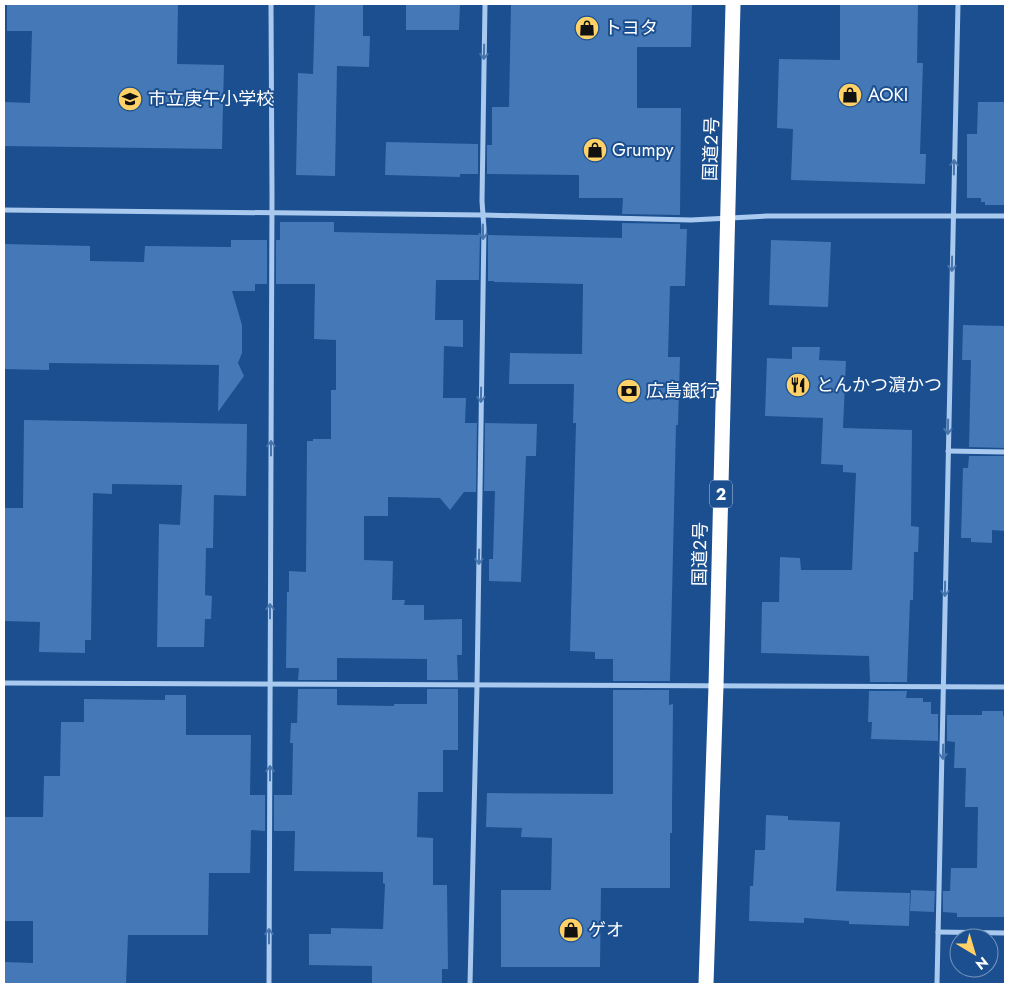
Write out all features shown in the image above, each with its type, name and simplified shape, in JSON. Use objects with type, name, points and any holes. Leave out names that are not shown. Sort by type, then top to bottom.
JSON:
[{"type":"highway","name":"国道2号","points":[[706,984],[716,686],[733,4]]},
{"type":"street","points":[[269,984],[271,4]]},
{"type":"street","points":[[470,984],[477,686],[484,4]]},
{"type":"street","points":[[937,984],[958,4]]},
{"type":"street","points":[[4,210],[482,215],[691,220],[768,216],[1005,216]]},
{"type":"street","points":[[948,451],[1005,452]]},
{"type":"street","points":[[4,683],[1005,687]]},
{"type":"street","points":[[938,932],[1005,933]]},
{"type":"building","points":[[7,4],[178,4],[177,64],[224,65],[222,149],[4,146],[4,102],[30,103],[32,31],[7,31]]},
{"type":"building","points":[[315,4],[363,4],[363,36],[370,36],[369,67],[337,66],[335,176],[296,175],[298,73],[313,74]]},
{"type":"building","points":[[406,4],[460,4],[459,30],[406,30]]},
{"type":"building","points":[[511,4],[692,4],[691,47],[637,47],[637,108],[681,108],[680,215],[622,214],[623,198],[579,198],[579,175],[487,174],[487,145],[492,145],[492,107],[509,107]]},
{"type":"building","points":[[840,4],[918,4],[917,63],[923,63],[920,154],[926,154],[925,184],[791,180],[793,129],[777,128],[779,59],[840,60]]},
{"type":"building","points":[[978,102],[1005,102],[1005,205],[985,205],[985,202],[981,202],[981,198],[967,198],[967,134],[977,134]]},
{"type":"building","points":[[386,142],[478,144],[478,174],[460,174],[460,177],[385,175]]},
{"type":"building","points":[[280,222],[334,222],[334,232],[480,235],[479,280],[436,280],[435,320],[463,320],[463,347],[444,346],[443,398],[466,398],[465,423],[477,423],[476,492],[464,492],[450,510],[440,498],[388,497],[388,516],[364,516],[364,560],[393,561],[392,600],[405,600],[404,605],[424,605],[424,620],[462,619],[462,655],[457,655],[458,680],[427,680],[427,659],[337,658],[337,680],[298,680],[299,668],[286,668],[289,571],[306,572],[307,441],[331,439],[331,390],[336,390],[336,340],[314,339],[315,284],[276,284],[276,240],[280,240]]},
{"type":"building","points":[[622,223],[680,224],[680,229],[687,229],[685,286],[670,286],[668,357],[680,357],[678,425],[676,425],[670,681],[613,681],[613,659],[595,659],[595,652],[570,651],[576,423],[573,423],[574,384],[509,384],[510,353],[582,354],[583,284],[488,281],[488,235],[622,238]]},
{"type":"building","points":[[231,240],[267,240],[267,284],[255,284],[255,291],[232,291],[242,325],[242,353],[238,363],[244,376],[218,412],[219,365],[49,363],[49,370],[4,369],[4,244],[90,246],[90,261],[144,262],[145,246],[231,247]]},
{"type":"building","points":[[771,240],[831,242],[828,307],[769,305]]},
{"type":"building","points":[[963,325],[1005,326],[1005,448],[969,447],[971,360],[962,360]]},
{"type":"building","points":[[792,347],[820,347],[819,360],[846,361],[843,428],[912,430],[911,526],[919,527],[918,552],[914,552],[913,600],[910,600],[907,682],[870,682],[869,656],[761,653],[762,602],[779,602],[780,557],[800,558],[801,570],[852,570],[856,473],[843,472],[843,465],[821,464],[823,418],[765,416],[767,358],[792,359]]},
{"type":"building","points":[[24,420],[247,424],[246,496],[214,495],[213,548],[206,548],[205,595],[212,596],[211,619],[205,619],[204,647],[157,647],[159,524],[180,525],[182,485],[112,484],[112,494],[93,493],[91,640],[85,640],[85,653],[39,652],[40,622],[4,621],[4,508],[23,508]]},
{"type":"building","points":[[485,423],[537,424],[536,456],[526,456],[521,582],[489,581],[489,559],[493,559],[495,491],[484,491]]},
{"type":"building","points":[[969,456],[1005,456],[1005,531],[992,530],[992,543],[971,542],[971,538],[961,538],[963,468],[968,468]]},
{"type":"building","points":[[298,689],[337,689],[337,705],[394,706],[394,704],[427,704],[427,689],[458,689],[458,750],[443,750],[443,792],[418,792],[417,837],[433,838],[433,885],[447,885],[448,969],[442,969],[442,984],[372,984],[372,966],[309,965],[309,934],[331,934],[331,928],[383,929],[385,884],[383,883],[383,872],[294,871],[295,831],[274,831],[274,795],[292,795],[293,743],[290,743],[291,723],[297,723]]},
{"type":"building","points":[[613,690],[669,690],[669,705],[673,704],[670,888],[601,888],[600,967],[501,967],[501,890],[551,890],[552,838],[521,837],[522,828],[486,827],[487,793],[613,794]]},
{"type":"building","points":[[869,691],[907,691],[906,698],[923,698],[923,702],[931,702],[931,714],[938,714],[938,741],[871,739],[872,722],[868,722]]},
{"type":"building","points":[[165,695],[186,695],[186,735],[251,735],[250,795],[265,795],[265,831],[251,830],[250,873],[209,873],[208,935],[128,935],[126,984],[4,984],[4,962],[33,963],[33,921],[4,921],[4,817],[43,817],[44,776],[60,776],[61,722],[84,722],[84,699],[165,700]]},
{"type":"building","points":[[982,711],[1003,711],[1003,716],[1005,716],[1005,917],[957,917],[957,913],[943,912],[943,891],[950,891],[951,868],[977,868],[978,807],[965,807],[966,768],[954,768],[955,742],[947,741],[947,715],[982,715]]},
{"type":"building","points":[[766,815],[788,816],[788,820],[840,822],[836,891],[910,893],[909,926],[849,924],[849,921],[804,918],[804,923],[749,921],[750,886],[753,886],[755,850],[765,850]]},
{"type":"building","points":[[911,890],[935,891],[934,912],[910,911]]},
{"type":"place","name":"トヨタ","points":[[587,28]]},
{"type":"place","name":"AOKI","points":[[850,95]]},
{"type":"place","name":"市立庚午小学校","points":[[130,99]]},
{"type":"place","name":"Grumpy","points":[[595,150]]},
{"type":"place","name":"とんかつ濵かつ","points":[[798,385]]},
{"type":"place","name":"広島銀行","points":[[629,391]]},
{"type":"place","name":"ゲオ","points":[[571,930]]}]
